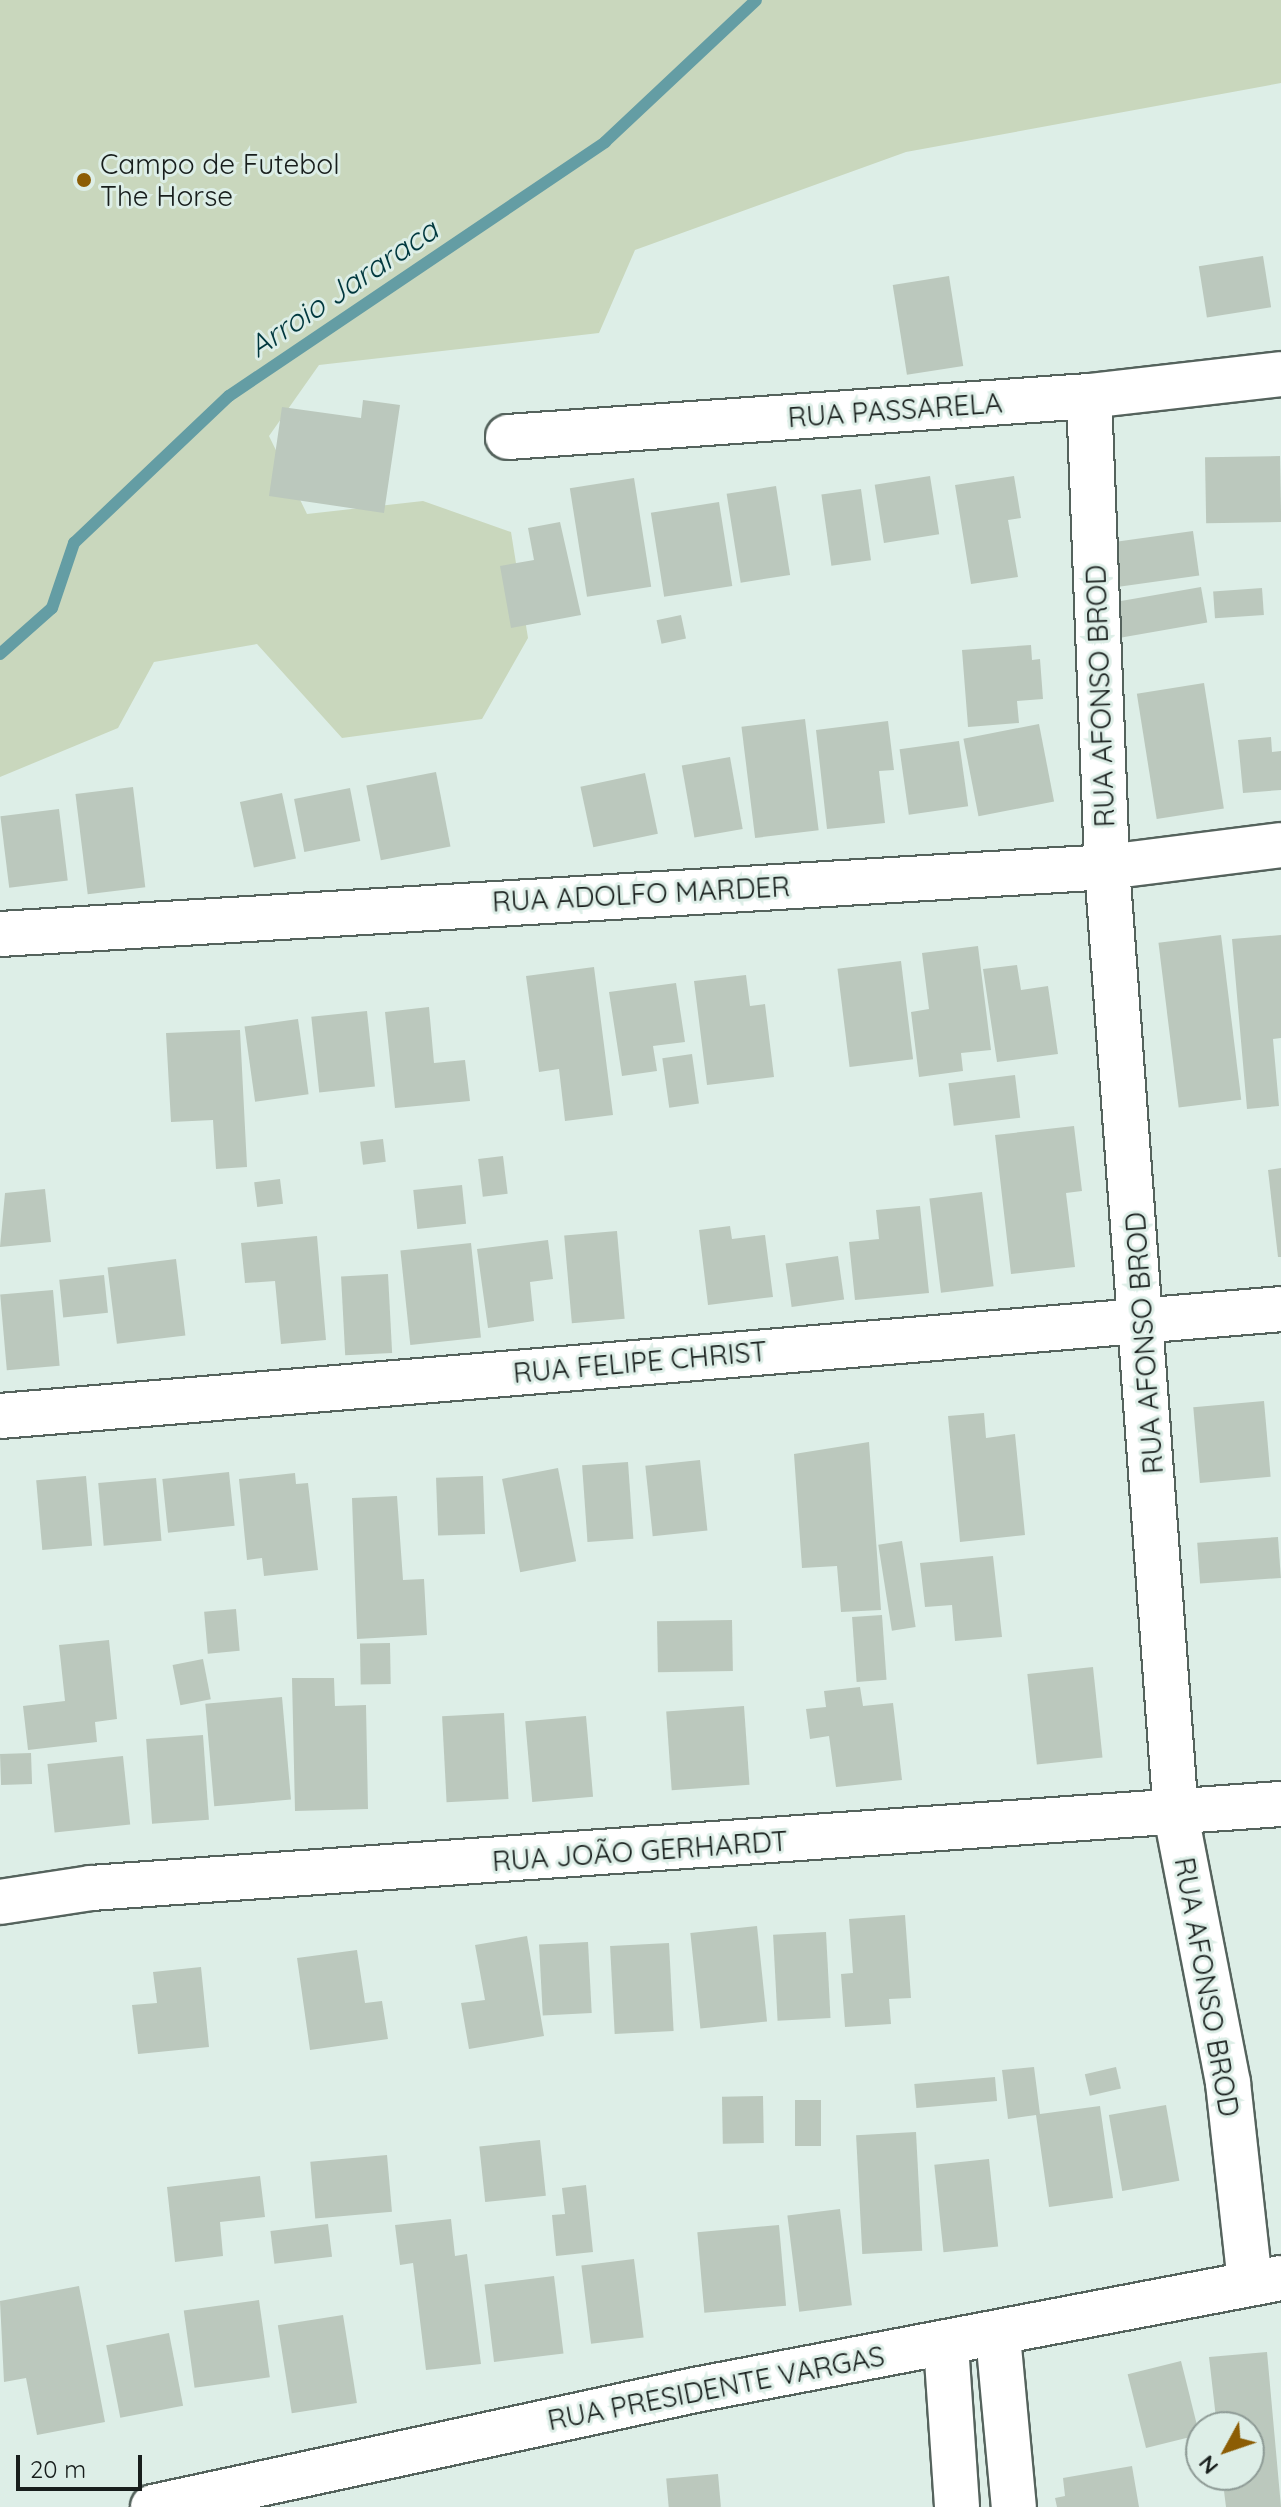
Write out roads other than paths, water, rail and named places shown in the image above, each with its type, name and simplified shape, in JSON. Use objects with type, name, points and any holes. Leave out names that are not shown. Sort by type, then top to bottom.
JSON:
[{"type":"street","name":"RUA PASSARELA","points":[[508,437],[1089,396],[1281,374]]},
{"type":"street","name":"RUA AFONSO BROD","points":[[1089,396],[1107,867],[1143,1320],[1176,1815],[1266,2281]]},
{"type":"street","name":"RUA ADOLFO MARDER","points":[[0,934],[1107,867],[1281,845]]},
{"type":"street","name":"RUA FELIPE CHRIST","points":[[0,1416],[1281,1309]]},
{"type":"street","name":"RUA JOÃO GERHARDT","points":[[0,1902],[107,1887],[1176,1815],[1281,1804]]},
{"type":"street","name":"RUA PRESIDENTE VARGAS","points":[[153,2507],[527,2424],[998,2336],[1266,2281]]},
{"type":"street","points":[[998,2336],[1014,2507]]},
{"type":"street","points":[[946,2345],[957,2507]]},
{"type":"waterway","name":"Arroio Jararaca","points":[[0,654],[52,608],[74,543],[229,396],[605,142],[756,0]]},
{"type":"place","name":"Campo de Futebol The Horse","points":[[84,180]]}]
